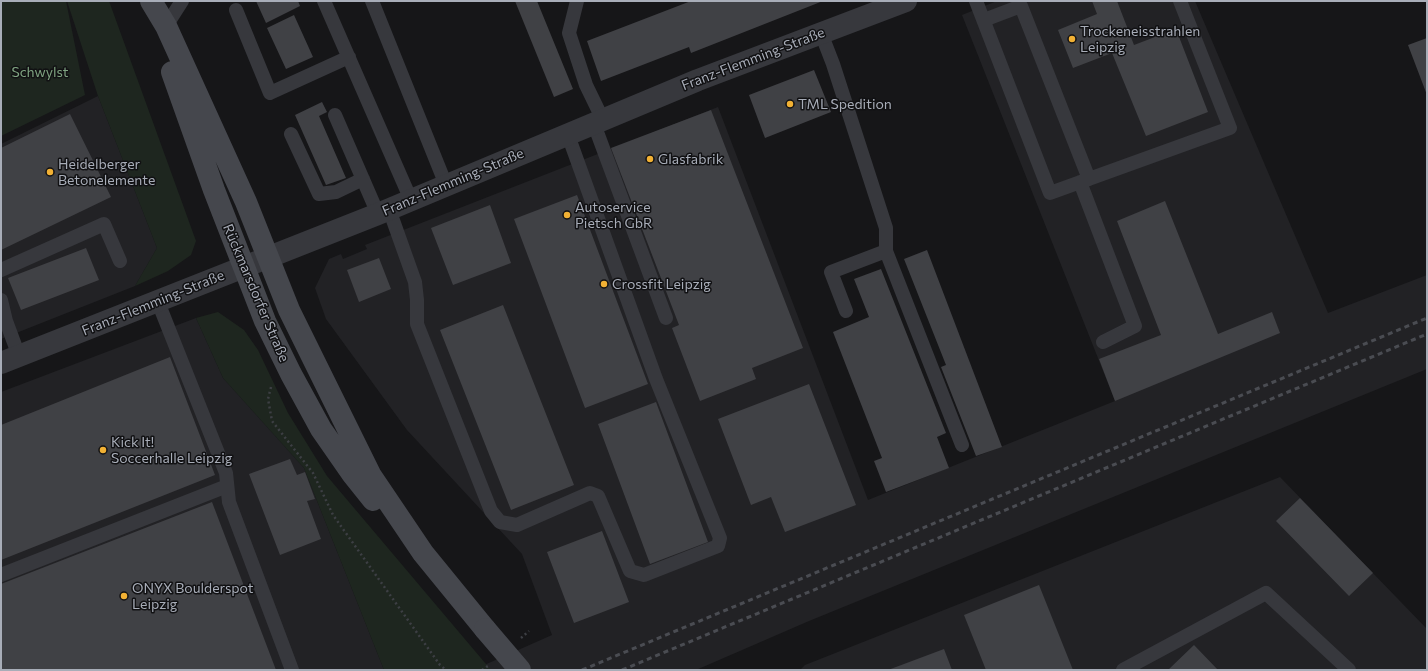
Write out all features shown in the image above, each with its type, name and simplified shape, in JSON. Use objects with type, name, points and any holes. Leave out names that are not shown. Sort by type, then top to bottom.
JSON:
[{"type":"main road","name":"Rückmarsdorfer Straße","points":[[146,1],[214,190],[265,321],[290,374],[321,429],[353,475],[385,514],[423,553],[520,670]]},
{"type":"main road","name":"Rückmarsdorfer Straße","points":[[151,1],[166,26],[246,202],[289,310],[371,476],[423,553]]},
{"type":"street","name":"Franz-Flemming-Straße","points":[[10,360],[383,212],[698,80],[906,1]]},
{"type":"lane","points":[[166,26],[182,1]]},
{"type":"lane","points":[[324,1],[411,200]]},
{"type":"lane","points":[[372,1],[446,186]]},
{"type":"lane","points":[[577,1],[569,33],[598,122],[666,318]]},
{"type":"lane","points":[[976,1],[1050,193],[1230,128],[1180,1]]},
{"type":"lane","points":[[984,20],[1021,6],[1085,181],[1135,326],[1103,342]]},
{"type":"lane","points":[[236,10],[270,93],[349,57]]},
{"type":"lane","points":[[821,33],[833,64],[886,228],[886,252],[962,445]]},
{"type":"lane","points":[[335,115],[363,179],[383,212],[415,282],[417,324],[491,511],[500,522],[517,524],[590,493],[598,496],[630,571],[644,575],[718,546],[720,538],[656,379],[568,134]]},
{"type":"lane","points":[[291,134],[319,194],[336,192],[363,179]]},
{"type":"lane","points":[[1,270],[104,224],[120,261]]},
{"type":"lane","points":[[846,311],[831,272],[886,252]]},
{"type":"lane","points":[[1,300],[3,322],[10,360]]},
{"type":"lane","points":[[158,302],[226,473],[229,502],[292,670]]},
{"type":"lane","points":[[1,575],[227,486]]},
{"type":"lane","points":[[1123,670],[1266,593],[1349,670]]},
{"type":"path","points":[[290,374],[272,382],[268,399],[272,421],[313,473],[333,515],[440,666],[446,670]]},
{"type":"shaded area","points":[[997,1],[1195,1],[1328,313],[1427,275],[1427,369],[809,621],[696,670],[473,670],[552,635],[522,554],[407,430],[326,319],[315,288],[329,259],[341,254],[343,259],[367,249],[365,245],[718,107],[868,500],[1115,401],[962,15]]},
{"type":"shaded area","points":[[98,96],[157,248],[135,286],[1,339],[1,144]]},
{"type":"shaded area","points":[[196,318],[223,378],[304,468],[384,670],[1,670],[1,392]]},
{"type":"shaded area","points":[[1280,477],[1427,629],[1427,670],[800,670],[805,665]]},
{"type":"green space","name":"Schwylst","points":[[1,1],[66,1],[85,95],[1,136]]},
{"type":"green space","points":[[67,1],[109,1],[196,241],[191,255],[168,271],[135,286],[157,248],[98,96]]},
{"type":"green space","points":[[218,312],[244,330],[258,350],[288,413],[327,476],[491,670],[384,670],[304,468],[223,378],[196,318]]},
{"type":"building","points":[[256,1],[298,1],[300,6],[266,23]]},
{"type":"building","points":[[515,1],[537,1],[573,89],[554,97]]},
{"type":"building","points":[[691,1],[823,1],[691,53],[689,47],[601,81],[587,41]]},
{"type":"building","points":[[1092,1],[1117,1],[1134,45],[1176,29],[1208,112],[1146,136],[1112,53],[1073,68],[1058,30],[1097,14]]},
{"type":"building","points":[[294,15],[313,57],[286,69],[267,28]]},
{"type":"building","points":[[1427,38],[1427,95],[1408,45]]},
{"type":"building","name":"TML Spedition","points":[[814,70],[831,112],[765,138],[749,95]]},
{"type":"building","points":[[322,102],[327,112],[319,116],[346,178],[326,185],[295,115]]},
{"type":"building","points":[[711,110],[803,348],[752,368],[756,379],[700,401],[672,328],[679,325],[611,148]]},
{"type":"building","name":"Heidelberger Betonelemente","points":[[70,114],[111,197],[1,250],[1,148]]},
{"type":"building","points":[[577,195],[648,384],[585,408],[514,219]]},
{"type":"building","points":[[1165,201],[1218,334],[1272,312],[1280,333],[1115,401],[1099,359],[1161,335],[1117,221]]},
{"type":"building","points":[[490,205],[511,263],[453,285],[431,228]]},
{"type":"building","points":[[86,248],[99,280],[21,310],[8,278]]},
{"type":"building","points":[[927,250],[1002,447],[976,456],[941,367],[946,365],[904,259]]},
{"type":"building","points":[[379,258],[391,289],[359,302],[347,270]]},
{"type":"building","points":[[881,269],[946,433],[937,437],[949,468],[886,492],[874,461],[882,458],[833,332],[869,317],[854,279]]},
{"type":"building","points":[[503,305],[574,485],[511,510],[440,330]]},
{"type":"building","name":"Kick It! Soccerhalle Leipzig","points":[[170,357],[215,475],[1,560],[1,425]]},
{"type":"building","points":[[809,384],[856,505],[785,532],[771,497],[751,505],[718,419]]},
{"type":"building","points":[[656,402],[708,542],[650,564],[598,424]]},
{"type":"building","points":[[290,459],[297,475],[305,472],[315,499],[307,501],[321,539],[280,555],[249,474]]},
{"type":"building","points":[[1300,498],[1373,573],[1349,596],[1276,521]]},
{"type":"building","name":"ONYX Boulderspot Leipzig","points":[[212,502],[276,670],[1,670],[1,584]]},
{"type":"building","points":[[602,531],[629,602],[574,623],[547,552]]},
{"type":"building","points":[[1039,585],[1073,670],[986,670],[964,615]]},
{"type":"building","points":[[1194,645],[1218,670],[1168,670]]},
{"type":"building","points":[[944,649],[952,670],[888,670]]},
{"type":"railway","points":[[582,670],[1427,318]]},
{"type":"railway","points":[[622,670],[1427,334]]},
{"type":"place","name":"Trockeneisstrahlen Leipzig","points":[[1072,39]]},
{"type":"place","name":"TML Spedition","points":[[790,104]]},
{"type":"place","name":"Glasfabrik","points":[[650,159]]},
{"type":"place","name":"Heidelberger Betonelemente","points":[[50,172]]},
{"type":"place","name":"Autoservice Pietsch GbR","points":[[567,215]]},
{"type":"place","name":"Crossfit Leipzig","points":[[604,284]]},
{"type":"place","name":"Kick It! Soccerhalle Leipzig","points":[[103,450]]},
{"type":"place","name":"ONYX Boulderspot Leipzig","points":[[124,596]]}]
